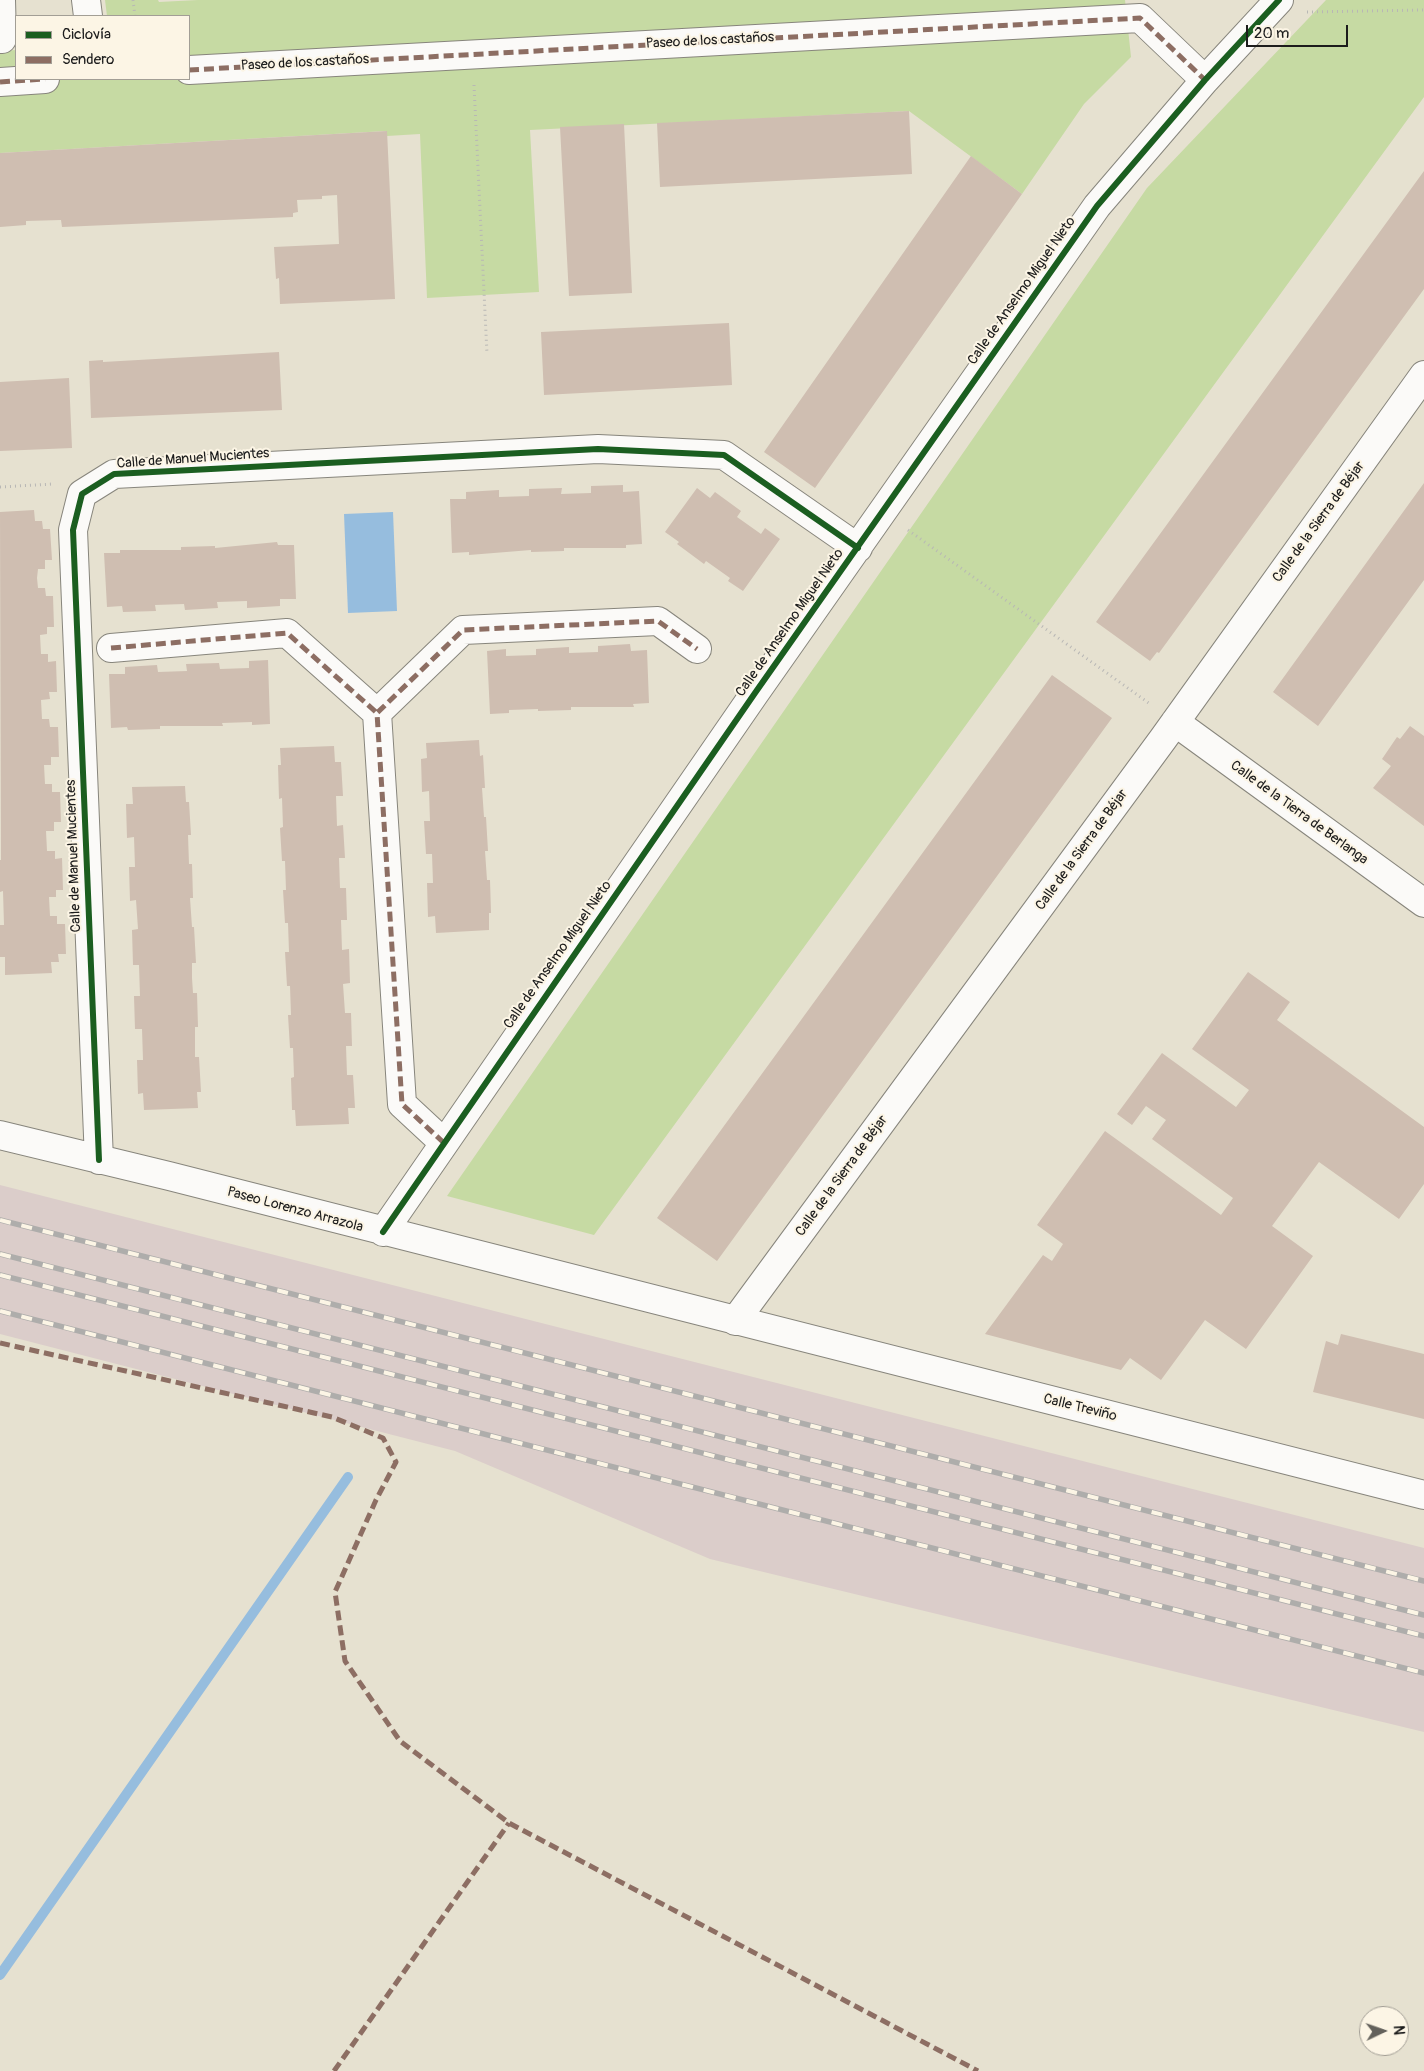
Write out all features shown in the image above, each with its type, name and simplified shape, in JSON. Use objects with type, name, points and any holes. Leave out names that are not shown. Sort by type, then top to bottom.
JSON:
[{"type":"street","points":[[1,0],[6,39]]},
{"type":"street","points":[[86,0],[88,15]]},
{"type":"street","name":"Calle de Anselmo Miguel Nieto","points":[[383,1232],[755,693],[884,513],[1097,206],[1205,80],[1273,6]]},
{"type":"street","name":"Paseo de los castaños","points":[[190,70],[1140,18],[1205,80]]},
{"type":"street","points":[[0,82],[30,80]]},
{"type":"street","name":"Calle de la Sierra de Béjar","points":[[735,1321],[1175,722],[1424,375]]},
{"type":"street","name":"Calle de Manuel Mucientes","points":[[99,1160],[73,530],[82,494],[114,474],[598,449],[724,456],[858,548]]},
{"type":"street","points":[[377,712],[463,630],[658,621],[697,649]]},
{"type":"street","points":[[111,648],[287,633],[377,712],[402,1104],[444,1143]]},
{"type":"street","name":"Calle de la Tierra de Berlanga","points":[[1175,722],[1424,904]]},
{"type":"street","name":"Paseo Lorenzo Arrazola","points":[[0,1135],[735,1321]]},
{"type":"street","name":"Calle Treviño","points":[[735,1321],[1424,1495]]},
{"type":"path","points":[[133,0],[135,15]]},
{"type":"path","points":[[1273,6],[1424,10]]},
{"type":"path","points":[[472,54],[487,354]]},
{"type":"path","points":[[0,487],[55,484],[82,494]]},
{"type":"path","points":[[884,513],[1175,722]]},
{"type":"shaded area","points":[[0,1185],[1424,1548],[1424,1732],[710,1559],[455,1451],[0,1334]]},
{"type":"green space","points":[[105,0],[158,0],[159,2],[198,0],[1125,0],[1131,57],[1084,104],[1022,194],[909,111],[530,130],[539,292],[427,298],[420,134],[387,136],[386,131],[0,153],[0,51],[15,50],[15,80],[190,80],[190,15],[107,15]]},
{"type":"green space","points":[[1326,0],[1424,0],[1424,97],[594,1235],[447,1196],[1147,188]]},
{"type":"water","points":[[393,512],[397,611],[348,613],[344,514]]},
{"type":"building","points":[[909,111],[912,174],[660,187],[657,123]]},
{"type":"building","points":[[624,124],[632,293],[569,296],[560,127]]},
{"type":"building","points":[[387,131],[395,299],[280,304],[279,278],[276,279],[274,247],[339,244],[337,195],[322,196],[322,199],[297,200],[298,212],[293,213],[293,217],[62,227],[61,220],[26,221],[26,225],[0,227],[0,153]]},
{"type":"building","points":[[971,156],[1022,194],[815,488],[764,452]]},
{"type":"building","points":[[1424,171],[1424,289],[1159,653],[1157,652],[1150,661],[1096,622]]},
{"type":"building","points":[[729,323],[732,385],[544,395],[541,332]]},
{"type":"building","points":[[279,352],[282,410],[91,418],[89,361],[103,360],[103,362]]},
{"type":"building","points":[[69,378],[72,448],[0,451],[0,382]]},
{"type":"building","points":[[1424,483],[1424,580],[1318,726],[1273,692]]},
{"type":"building","points":[[623,485],[623,492],[639,491],[642,544],[626,545],[626,548],[564,548],[564,551],[531,552],[531,550],[469,555],[469,552],[452,553],[450,499],[466,499],[466,492],[499,490],[499,497],[529,496],[529,489],[562,488],[561,494],[591,493],[591,486]]},
{"type":"building","points":[[697,488],[710,498],[715,492],[741,511],[737,517],[761,534],[765,528],[780,539],[743,591],[728,581],[730,578],[706,561],[704,564],[677,544],[679,542],[665,532]]},
{"type":"building","points":[[34,510],[35,521],[42,521],[43,529],[50,529],[52,560],[45,560],[45,569],[38,569],[37,578],[38,588],[45,588],[46,596],[53,596],[54,627],[47,627],[47,634],[40,635],[41,654],[48,654],[48,662],[56,661],[57,692],[49,692],[50,699],[41,700],[42,719],[49,719],[50,727],[58,727],[59,757],[51,757],[51,765],[44,765],[45,784],[52,784],[52,792],[60,792],[61,822],[54,822],[54,831],[46,831],[47,851],[55,851],[55,859],[62,858],[63,890],[56,890],[56,897],[49,897],[50,916],[57,916],[57,924],[65,924],[66,954],[58,954],[59,962],[51,962],[52,973],[5,975],[5,957],[0,957],[0,925],[4,925],[3,891],[0,892],[0,512]]},
{"type":"building","points":[[277,542],[278,545],[294,545],[296,599],[280,599],[280,606],[247,608],[247,601],[217,602],[218,608],[185,610],[184,604],[155,605],[156,611],[123,612],[122,606],[107,607],[104,553],[120,553],[120,550],[181,550],[181,547],[215,546],[215,548]]},
{"type":"building","points":[[630,644],[631,651],[647,650],[649,703],[633,704],[634,707],[571,707],[571,710],[538,711],[538,709],[509,710],[509,713],[490,714],[487,651],[506,649],[506,656],[536,655],[536,649],[569,647],[569,653],[598,652],[598,646]]},
{"type":"building","points":[[268,660],[270,724],[252,725],[252,722],[222,723],[223,726],[160,726],[160,729],[128,730],[127,727],[111,728],[109,674],[125,674],[125,667],[157,665],[158,672],[187,671],[186,664],[219,663],[220,669],[249,668],[249,661]]},
{"type":"building","points":[[1052,675],[1112,718],[717,1261],[657,1218]]},
{"type":"building","points":[[1410,726],[1424,736],[1424,826],[1373,788],[1391,766],[1382,759],[1397,737],[1400,739]]},
{"type":"building","points":[[479,740],[480,756],[483,755],[485,788],[482,788],[488,851],[485,851],[487,880],[490,880],[491,913],[489,913],[489,930],[436,933],[435,916],[428,917],[427,883],[433,883],[432,854],[426,854],[424,821],[430,821],[429,791],[422,792],[421,759],[427,758],[426,743]]},
{"type":"building","points":[[334,746],[335,762],[341,762],[343,796],[336,796],[337,826],[343,825],[345,858],[339,858],[340,888],[346,888],[347,920],[341,920],[342,950],[349,949],[350,983],[343,984],[345,1013],[351,1013],[352,1046],[346,1046],[347,1075],[353,1075],[355,1108],[348,1108],[349,1124],[296,1126],[295,1110],[292,1110],[291,1078],[294,1077],[293,1048],[290,1048],[288,1015],[291,1015],[290,986],[287,986],[285,952],[289,952],[288,923],[285,923],[283,890],[286,890],[285,861],[282,861],[280,828],[283,827],[282,798],[279,799],[278,765],[281,765],[280,748]]},
{"type":"building","points":[[185,786],[186,802],[189,802],[191,835],[188,835],[189,864],[192,864],[193,898],[190,898],[196,963],[192,963],[193,993],[197,993],[198,1027],[195,1027],[195,1057],[199,1057],[201,1092],[197,1092],[198,1108],[144,1110],[143,1093],[138,1094],[137,1060],[143,1060],[142,1029],[135,1029],[134,996],[140,996],[139,965],[133,965],[132,930],[138,929],[136,900],[130,901],[129,867],[135,867],[134,837],[127,838],[126,804],[133,804],[132,787]]},
{"type":"building","points":[[1248,972],[1290,1002],[1277,1020],[1424,1127],[1424,1184],[1399,1219],[1319,1162],[1272,1226],[1313,1256],[1246,1349],[1205,1320],[1161,1380],[1130,1358],[1121,1370],[985,1334],[1043,1255],[1052,1261],[1063,1244],[1037,1225],[1105,1131],[1221,1215],[1233,1198],[1152,1139],[1166,1120],[1146,1106],[1132,1125],[1117,1114],[1162,1053],[1236,1107],[1249,1090],[1192,1049]]},
{"type":"building","points":[[1341,1334],[1424,1354],[1424,1419],[1313,1392],[1326,1341],[1338,1345]]},
{"type":"waterway","points":[[0,1975],[348,1477]]},
{"type":"railway","points":[[0,1220],[1424,1581]]},
{"type":"railway","points":[[0,1254],[1424,1615]]},
{"type":"railway","points":[[0,1275],[1424,1636]]},
{"type":"railway","points":[[0,1311],[1424,1673]]},
{"type":"marked path","points":[[190,70],[1140,18],[1205,80]]},
{"type":"marked path","points":[[0,82],[30,80]]},
{"type":"marked path","points":[[444,1143],[402,1104],[377,713],[463,630],[658,621],[697,649]]},
{"type":"marked path","points":[[111,648],[287,633],[377,713]]},
{"type":"marked path","points":[[0,1343],[332,1417],[383,1438],[396,1462],[376,1500],[335,1592],[345,1661],[400,1741],[509,1823],[978,2071]]},
{"type":"marked path","points":[[334,2071],[509,1823]]},
{"type":"cycle path","points":[[383,1232],[755,693],[1097,206],[1205,80],[1279,0]]},
{"type":"cycle path","points":[[99,1160],[73,530],[82,494],[114,474],[598,449],[724,455],[858,548]]}]
